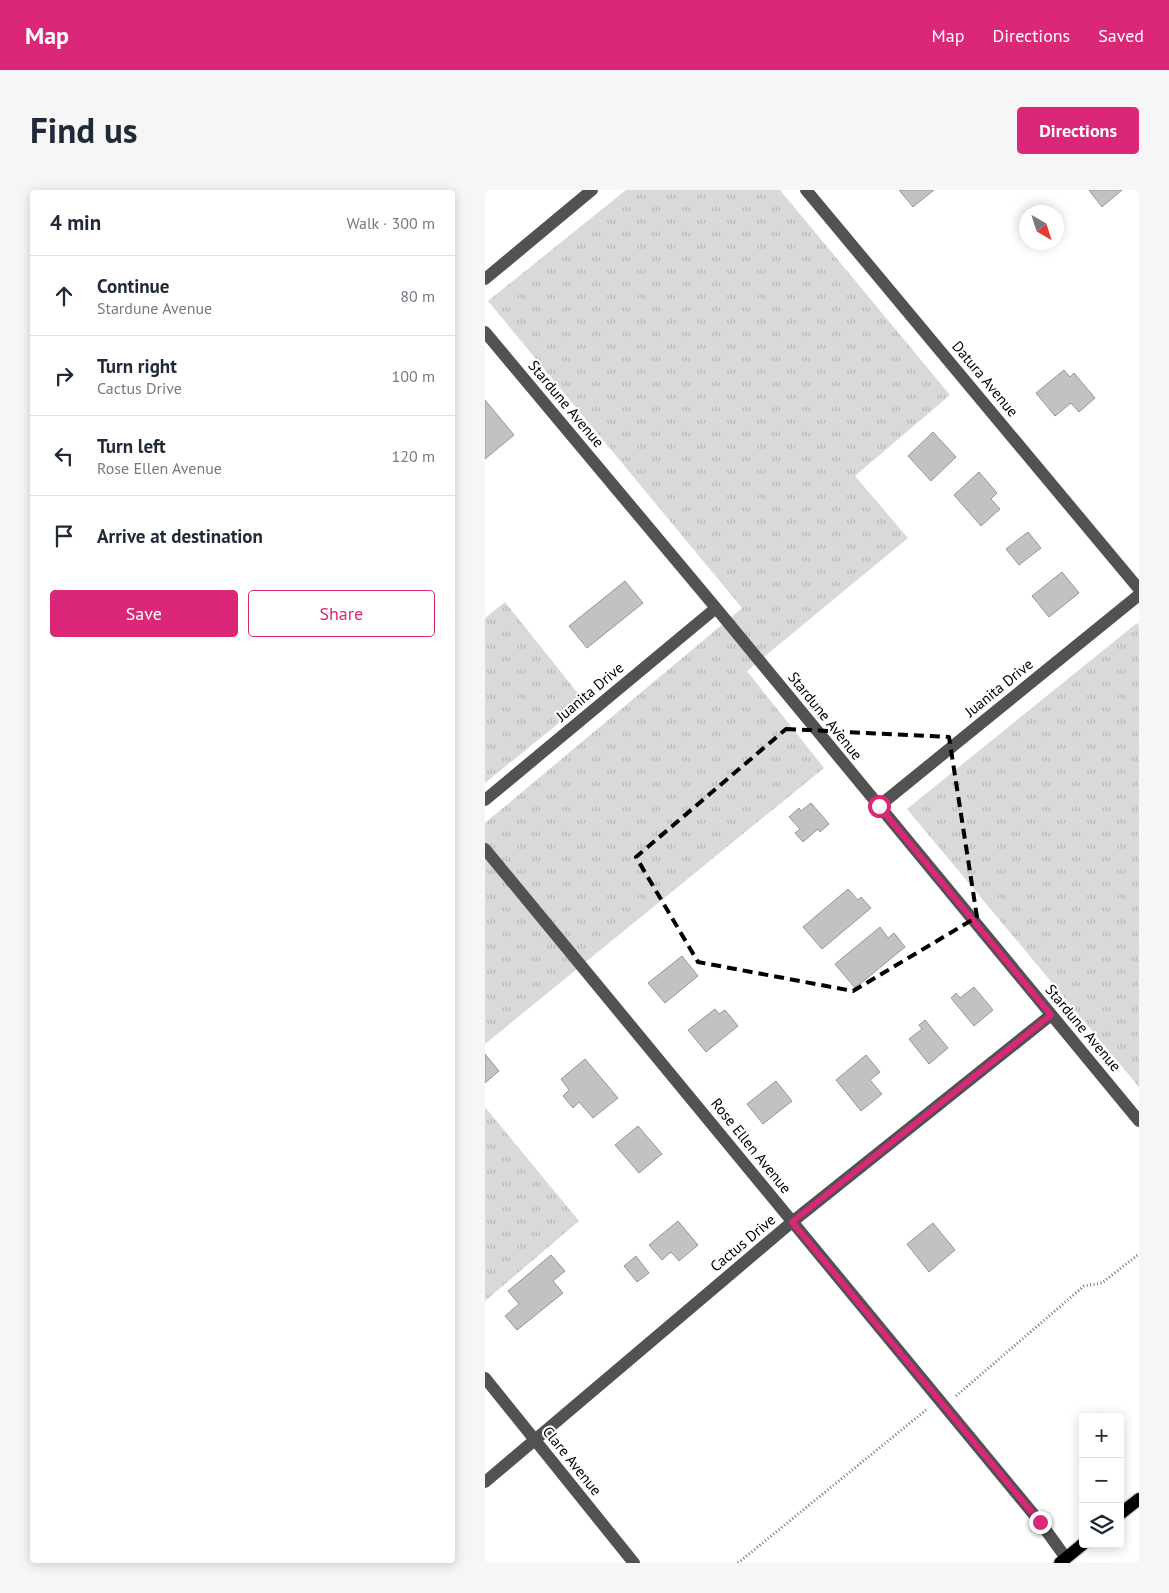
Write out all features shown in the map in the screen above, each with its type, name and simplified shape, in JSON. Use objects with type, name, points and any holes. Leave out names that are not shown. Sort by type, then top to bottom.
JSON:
[{"type":"main road","points":[[1124,1511],[1139,1499]]},
{"type":"main road","points":[[1063,1560],[1079,1547]]},
{"type":"street","points":[[485,279],[592,190]]},
{"type":"street","name":"Datura Avenue","points":[[806,190],[1139,589]]},
{"type":"street","name":"Stardune Avenue","points":[[485,332],[1139,1121]]},
{"type":"street","name":"Juanita Drive","points":[[879,806],[1139,595]]},
{"type":"street","name":"Juanita Drive","points":[[485,800],[715,608]]},
{"type":"street","name":"Rose Ellen Avenue","points":[[485,849],[1040,1522],[1063,1560]]},
{"type":"street","name":"Cactus Drive","points":[[485,1482],[792,1222],[1051,1015]]},
{"type":"street","name":"Clare Avenue","points":[[485,1378],[634,1563]]},
{"type":"path","points":[[738,1563],[941,1403],[1084,1286],[1102,1283],[1139,1254]]},
{"type":"highlighted area","points":[[786,729],[949,737],[977,917],[853,991],[698,962],[636,857]]},
{"type":"green space","points":[[626,190],[780,190],[950,395],[855,476],[908,538],[747,671],[824,768],[485,1044],[485,823],[742,608],[488,301]]},
{"type":"green space","points":[[505,602],[585,702],[485,783],[485,618]]},
{"type":"green space","points":[[1137,623],[1139,625],[1139,1087],[907,809]]},
{"type":"green space","points":[[485,1107],[579,1221],[485,1301]]},
{"type":"building","points":[[899,190],[934,190],[913,207]]},
{"type":"building","points":[[1089,190],[1122,190],[1102,207]]},
{"type":"building","points":[[1064,370],[1070,377],[1074,373],[1095,398],[1079,412],[1071,403],[1055,416],[1036,393]]},
{"type":"building","points":[[485,400],[514,435],[485,459]]},
{"type":"building","points":[[933,432],[956,457],[931,481],[908,456]]},
{"type":"building","points":[[979,472],[997,493],[991,499],[1000,509],[981,526],[954,495]]},
{"type":"building","points":[[1028,532],[1041,548],[1019,565],[1006,549]]},
{"type":"building","points":[[1062,572],[1079,593],[1049,617],[1032,596]]},
{"type":"building","points":[[625,581],[643,603],[587,648],[569,626]]},
{"type":"building","points":[[811,803],[829,824],[820,832],[818,829],[803,842],[795,833],[800,829],[789,817],[799,808],[801,811]]},
{"type":"building","points":[[848,889],[858,900],[861,897],[871,908],[822,949],[803,927]]},
{"type":"building","points":[[880,927],[888,938],[894,933],[905,947],[855,988],[835,964]]},
{"type":"building","points":[[682,956],[698,976],[665,1003],[648,983]]},
{"type":"building","points":[[974,987],[993,1010],[974,1026],[951,998],[956,993],[960,998]]},
{"type":"building","points":[[715,1009],[719,1014],[725,1010],[738,1026],[706,1052],[688,1030]]},
{"type":"building","points":[[925,1020],[948,1048],[929,1064],[909,1039],[922,1029],[919,1025]]},
{"type":"building","points":[[485,1054],[499,1071],[485,1083]]},
{"type":"building","points":[[866,1055],[880,1072],[870,1080],[882,1094],[861,1111],[836,1080]]},
{"type":"building","points":[[585,1059],[618,1098],[593,1118],[579,1102],[573,1108],[563,1096],[569,1090],[561,1079]]},
{"type":"building","points":[[776,1081],[792,1101],[763,1124],[747,1104]]},
{"type":"building","points":[[638,1126],[662,1154],[639,1173],[615,1145]]},
{"type":"building","points":[[678,1221],[698,1245],[679,1261],[671,1252],[662,1260],[649,1245]]},
{"type":"building","points":[[933,1223],[955,1250],[929,1272],[907,1244]]},
{"type":"building","points":[[551,1255],[565,1271],[553,1281],[563,1293],[517,1330],[505,1316],[519,1304],[508,1291]]},
{"type":"building","points":[[636,1256],[649,1273],[637,1282],[624,1266]]},
{"type":"route","points":[[879,806],[1051,1015],[792,1222],[1040,1522]]}]
